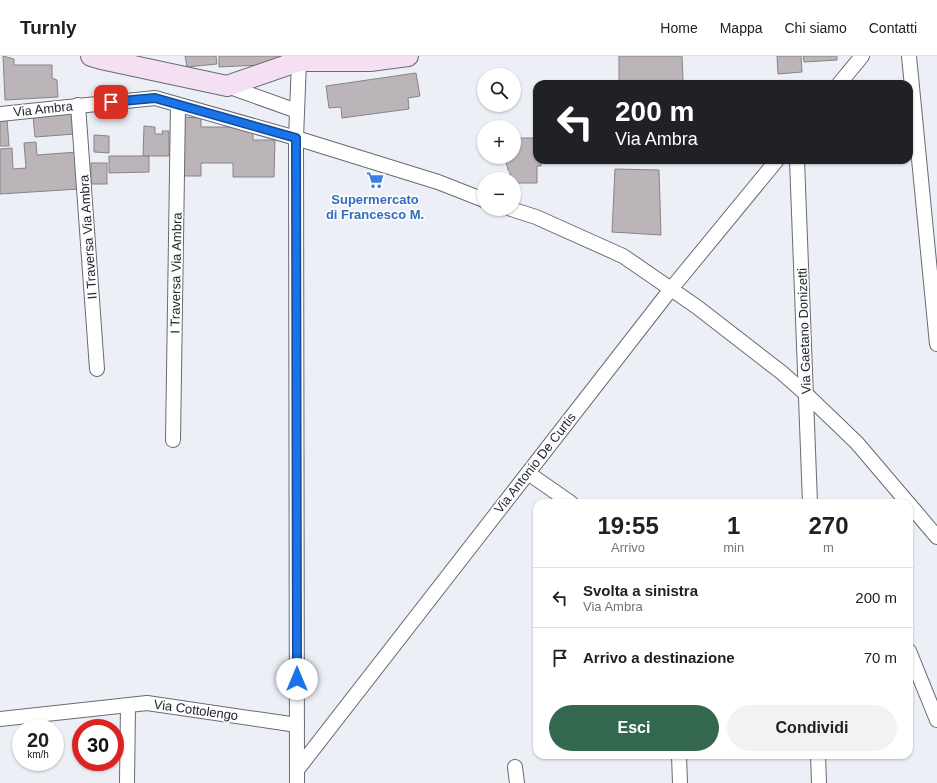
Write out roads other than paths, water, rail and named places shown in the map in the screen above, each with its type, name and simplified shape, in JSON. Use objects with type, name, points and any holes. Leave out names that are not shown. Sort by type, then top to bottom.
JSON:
[{"type":"street","points":[[227,86],[299,59],[370,61],[408,56]]},
{"type":"street","points":[[842,80],[862,56]]},
{"type":"street","points":[[909,56],[911,80]]},
{"type":"street","points":[[98,57],[227,86],[297,111]]},
{"type":"street","points":[[297,776],[296,138],[299,59]]},
{"type":"street","points":[[913,97],[937,344]]},
{"type":"street","name":"Via Ambra","points":[[0,114],[155,98],[296,138],[438,182],[477,197]]},
{"type":"street","name":"II Traversa Via Ambra","points":[[78,105],[97,370]]},
{"type":"street","name":"I Traversa Via Ambra","points":[[173,440],[178,105]]},
{"type":"street","name":"Via Antonio De Curtis","points":[[297,776],[528,473],[671,289],[774,164]]},
{"type":"street","name":"Via Gaetano Donizetti","points":[[797,164],[810,499]]},
{"type":"street","points":[[521,212],[536,217],[623,256],[697,307],[781,372],[806,394],[857,443],[906,499]]},
{"type":"street","points":[[528,473],[565,499]]},
{"type":"street","points":[[913,508],[937,537]]},
{"type":"street","points":[[913,661],[937,720]]},
{"type":"street","name":"Via Cottolengo","points":[[0,719],[147,703],[297,725]]},
{"type":"street","points":[[127,783],[128,706]]},
{"type":"street","points":[[679,759],[680,783]]},
{"type":"street","points":[[818,759],[819,783]]},
{"type":"street","points":[[515,767],[516,783]]},
{"type":"place","name":"Supermercato di Francesco M.","points":[[375,180]]}]
